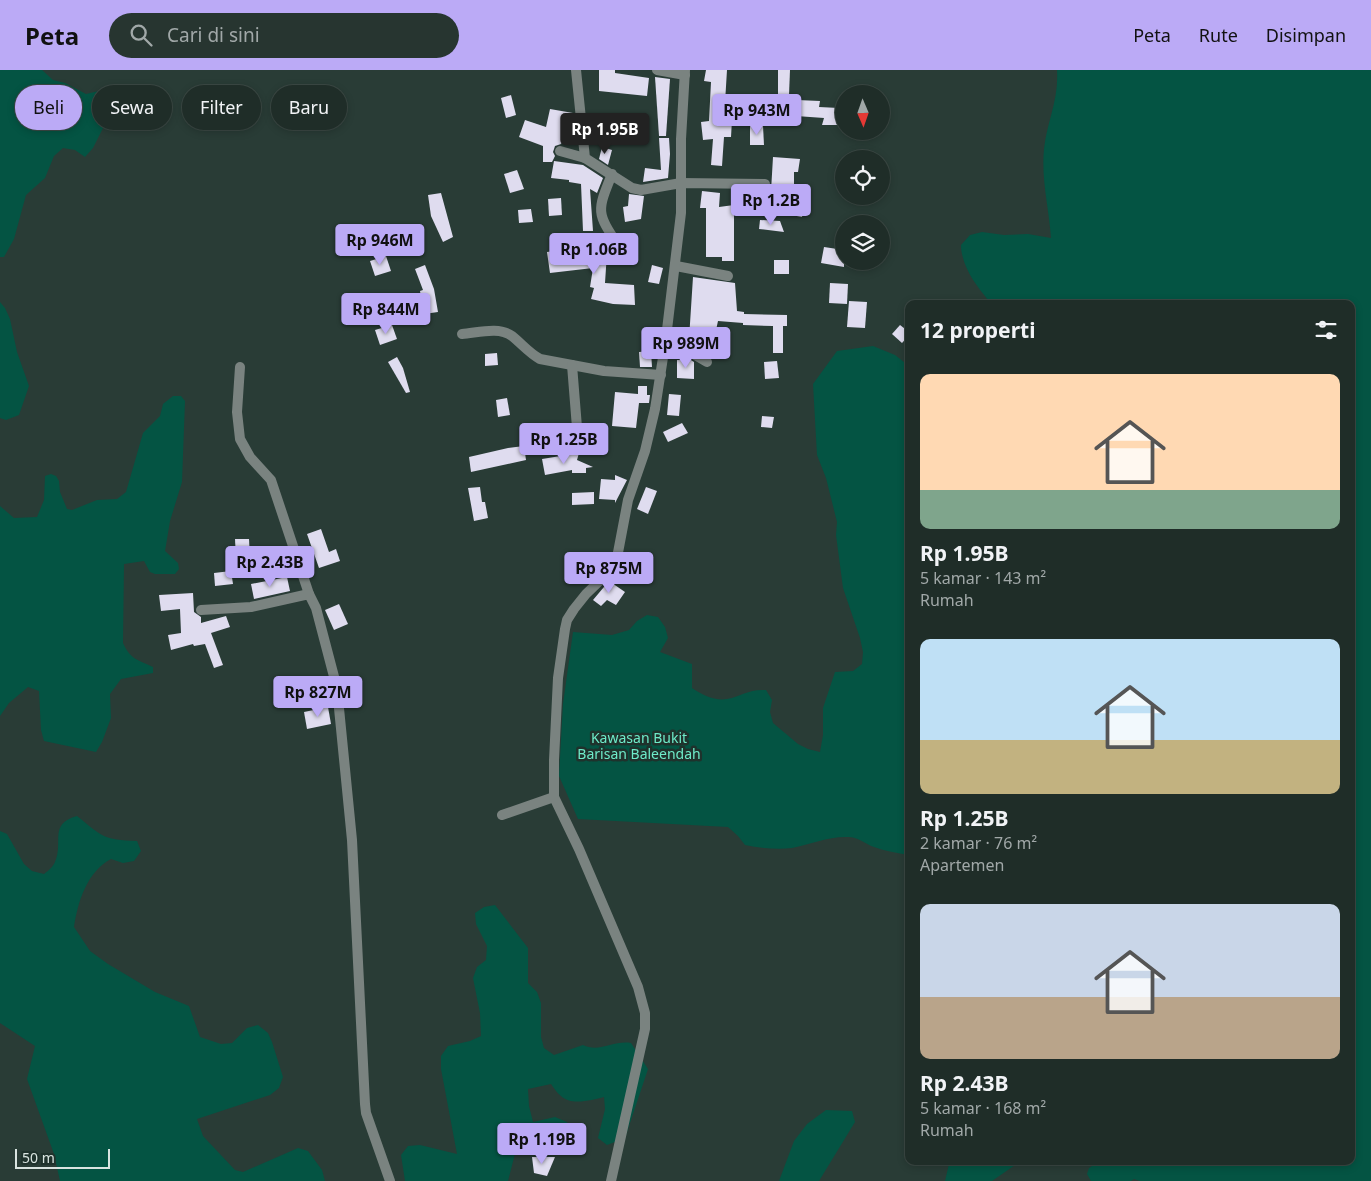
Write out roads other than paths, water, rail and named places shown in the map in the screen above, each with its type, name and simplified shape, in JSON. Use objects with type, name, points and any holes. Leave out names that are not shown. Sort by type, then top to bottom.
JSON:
[{"type":"street","points":[[576,70],[585,158]]},
{"type":"street","points":[[611,1181],[645,1029],[645,1013],[638,987],[620,944],[579,849],[554,797],[554,760],[558,678],[567,620],[574,609],[616,563],[628,500],[645,451],[661,375],[676,266],[681,213],[681,139],[685,72],[657,70]]},
{"type":"street","points":[[560,152],[585,158],[637,189],[681,183],[764,184]]},
{"type":"street","points":[[612,174],[600,206],[603,222],[618,245]]},
{"type":"street","points":[[676,266],[728,276]]},
{"type":"street","points":[[462,334],[502,331],[513,337],[540,359],[604,370],[661,375]]},
{"type":"street","points":[[666,338],[707,362]]},
{"type":"street","points":[[572,365],[578,440]]},
{"type":"street","points":[[240,367],[237,412],[240,439],[250,457],[271,480],[309,594],[316,608],[337,688],[352,840],[362,1023],[363,1086],[366,1112],[390,1181]]},
{"type":"street","points":[[201,610],[251,607],[309,594]]},
{"type":"street","points":[[502,815],[554,797]]},
{"type":"park label","name":"Kawasan Bukit Barisan Baleendah","points":[[639,746]]}]
